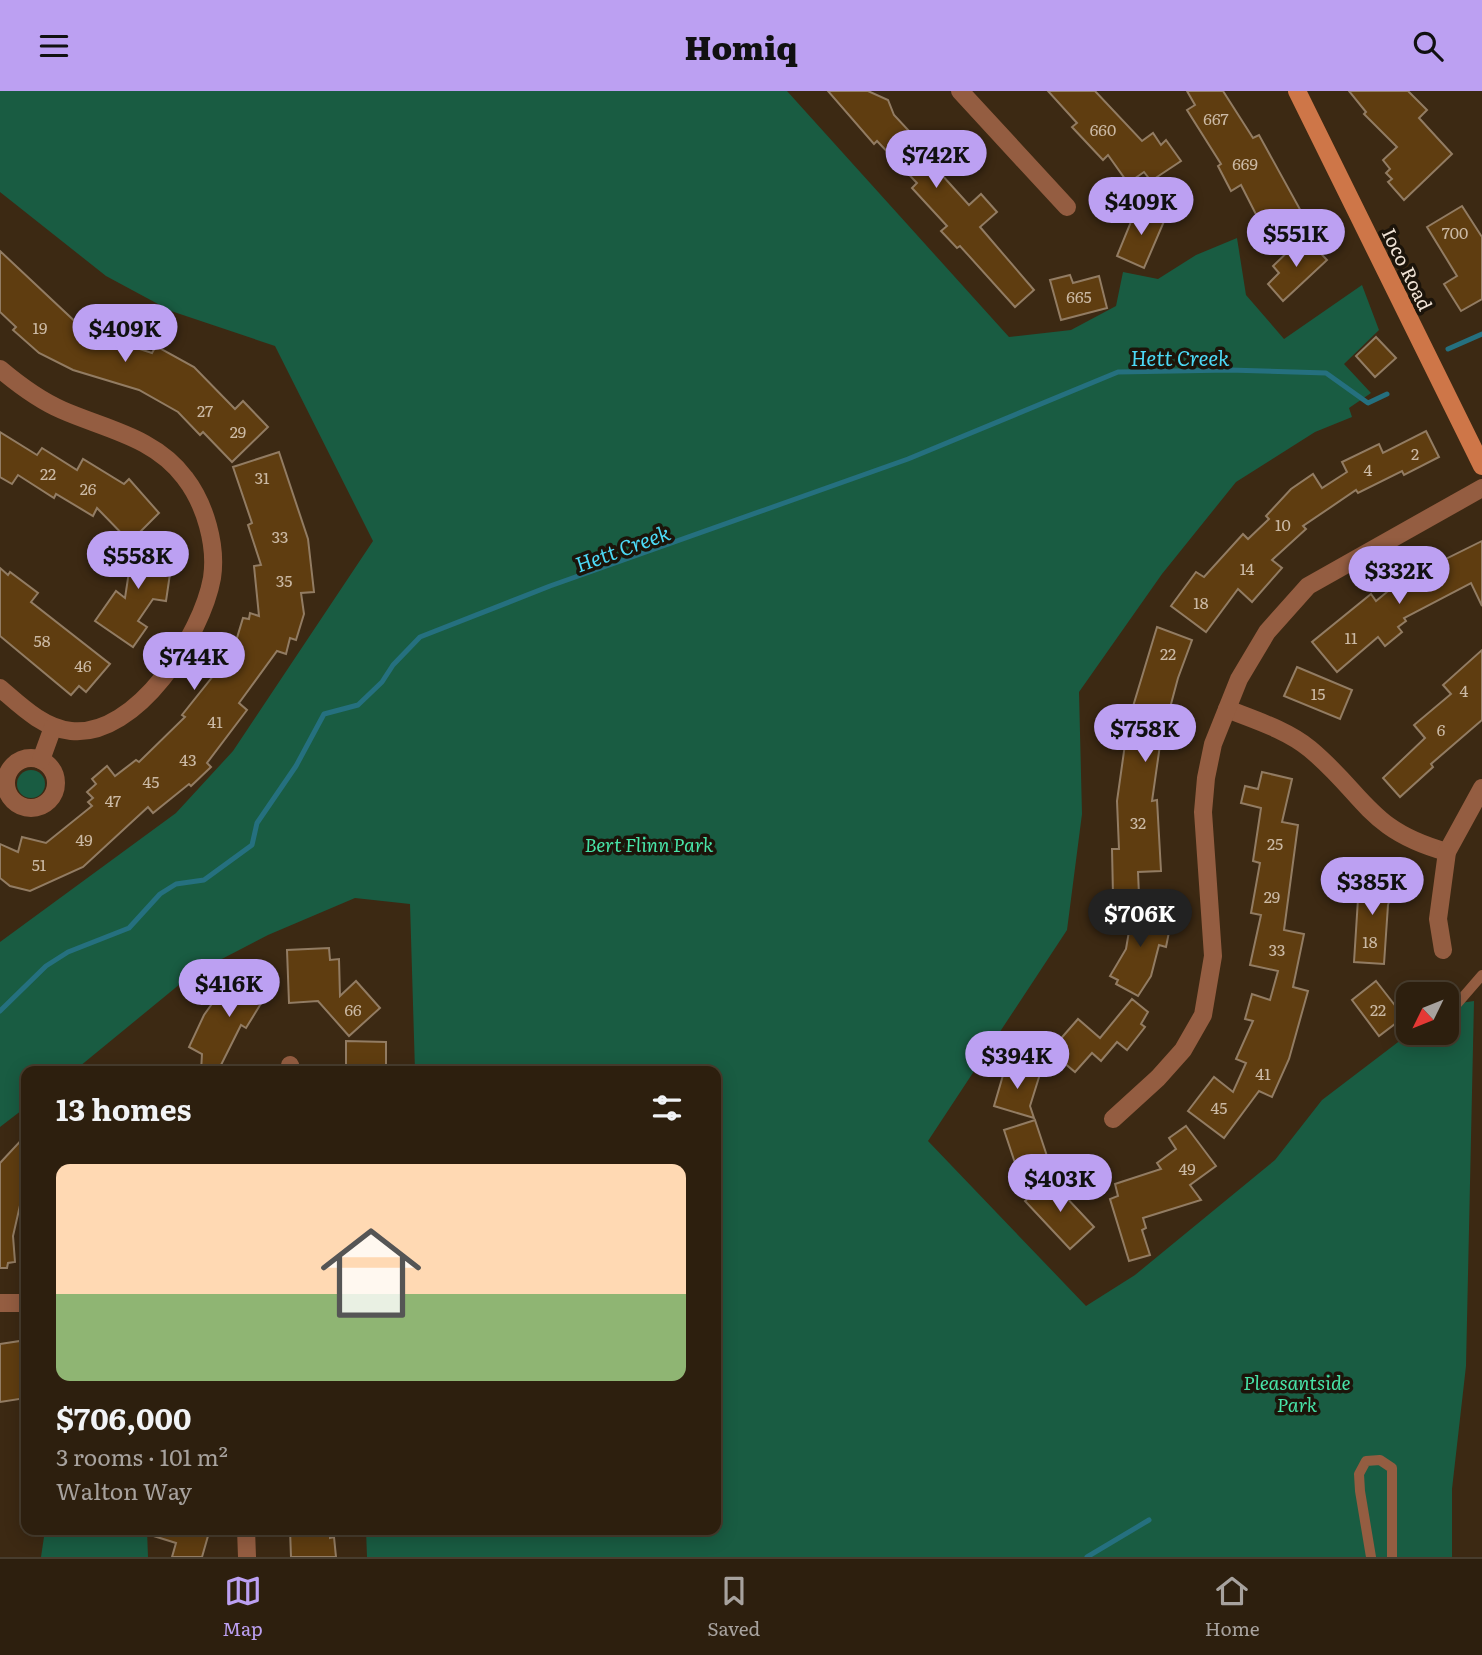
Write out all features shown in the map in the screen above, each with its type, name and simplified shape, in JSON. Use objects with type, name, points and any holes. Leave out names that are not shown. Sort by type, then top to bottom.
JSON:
[{"type":"main road","name":"Ioco Road","points":[[1297,91],[1482,466]]},
{"type":"street","points":[[960,91],[1067,207]]},
{"type":"street","points":[[0,369],[46,403],[124,432],[174,464],[198,500],[212,544],[212,576],[205,605],[185,645],[149,693],[127,714],[105,726],[79,731],[52,727],[0,688]]},
{"type":"street","points":[[1113,1119],[1158,1078],[1183,1050],[1203,1015],[1213,956],[1204,800],[1213,744],[1239,679],[1267,632],[1308,586],[1482,488]]},
{"type":"street","points":[[1227,709],[1300,742],[1387,827],[1420,844],[1447,852]]},
{"type":"street","points":[[41,760],[52,727]]},
{"type":"street","points":[[1443,950],[1438,919],[1447,852],[1482,788]]},
{"type":"street","points":[[0,1303],[21,1303]]},
{"type":"street","points":[[246,1535],[247,1557]]},
{"type":"lane","points":[[1460,1000],[1482,975]]},
{"type":"lane","points":[[1371,1557],[1359,1474],[1366,1461],[1380,1460],[1392,1468],[1392,1557]]},
{"type":"green space","points":[[0,91],[787,91],[1009,337],[1071,330],[1116,306],[1123,272],[1158,279],[1196,255],[1237,238],[1246,295],[1284,339],[1362,285],[1379,330],[1344,364],[1371,393],[1349,408],[1352,417],[1315,432],[1236,482],[1162,574],[1079,692],[1082,814],[1067,930],[928,1141],[1086,1306],[1135,1275],[1275,1160],[1322,1100],[1396,1044],[1460,1045],[1460,1003],[1474,1001],[1466,1366],[1452,1489],[1452,1557],[367,1557],[366,1535],[721,1535],[721,1066],[415,1066],[410,904],[355,898],[268,935],[191,975],[80,1066],[21,1066],[21,1111],[0,1127],[0,942],[176,813],[233,751],[373,541],[275,346],[171,311],[106,276],[0,192]]},
{"type":"green space","points":[[31,770],[41,774],[45,784],[41,794],[31,798],[21,794],[17,784],[21,774]]},
{"type":"green space","points":[[44,1535],[147,1535],[148,1557],[41,1557]]},
{"type":"building","points":[[828,91],[868,91],[888,100],[894,115],[936,160],[932,164],[969,205],[981,194],[997,212],[980,227],[1034,290],[1015,307],[960,246],[957,248],[941,231],[947,226],[912,188],[917,183],[877,141],[874,144]]},
{"type":"building","points":[[1048,91],[1095,91],[1142,141],[1153,133],[1161,145],[1166,140],[1181,161],[1151,181],[1144,172],[1128,183],[1108,155],[1103,160],[1072,127],[1077,123]]},
{"type":"building","points":[[1187,91],[1223,91],[1253,138],[1259,135],[1302,213],[1265,232],[1241,185],[1231,191],[1218,166],[1221,164],[1187,110],[1195,105]]},
{"type":"building","points":[[1349,91],[1408,91],[1427,110],[1419,118],[1452,154],[1404,200],[1388,182],[1392,179],[1386,173],[1390,169],[1383,160],[1397,147],[1364,114],[1366,112]]},
{"type":"building","points":[[1462,206],[1482,237],[1482,299],[1461,311],[1444,284],[1457,276],[1427,227]]},
{"type":"building","points":[[1137,207],[1165,219],[1144,268],[1117,256]]},
{"type":"building","points":[[1297,243],[1304,250],[1311,243],[1327,260],[1283,301],[1268,284],[1279,273],[1273,266]]},
{"type":"building","points":[[0,251],[82,328],[85,322],[102,330],[100,336],[152,353],[156,346],[194,367],[235,409],[243,401],[268,427],[232,462],[203,432],[200,435],[178,412],[139,390],[73,370],[39,353],[13,330],[16,327],[0,312]]},
{"type":"building","points":[[1070,275],[1073,283],[1099,276],[1107,308],[1061,320],[1050,280]]},
{"type":"building","points":[[1376,337],[1396,358],[1375,377],[1356,356]]},
{"type":"building","points":[[1426,431],[1439,457],[1404,475],[1402,471],[1358,493],[1356,490],[1303,526],[1306,529],[1272,560],[1282,568],[1252,602],[1238,589],[1206,632],[1171,606],[1196,572],[1204,577],[1243,534],[1248,539],[1269,519],[1266,516],[1291,489],[1313,474],[1322,488],[1347,472],[1342,462],[1379,444],[1383,453]]},
{"type":"building","points":[[0,432],[37,455],[42,448],[77,470],[83,459],[124,484],[129,479],[159,513],[130,542],[97,508],[93,516],[56,494],[54,498],[18,475],[12,484],[0,477]]},
{"type":"building","points":[[279,452],[308,539],[314,592],[301,593],[304,614],[296,640],[290,638],[286,654],[277,651],[239,703],[247,710],[207,763],[211,767],[191,786],[189,784],[153,813],[148,807],[83,867],[30,891],[10,886],[0,878],[0,844],[18,852],[22,837],[46,843],[92,806],[88,802],[93,798],[87,792],[96,784],[92,779],[107,766],[115,776],[136,760],[139,762],[185,717],[182,715],[233,651],[243,618],[249,619],[250,613],[259,616],[254,566],[261,565],[248,525],[252,523],[233,467]]},
{"type":"building","points":[[134,539],[167,544],[165,555],[170,556],[171,567],[166,601],[153,599],[138,621],[147,627],[133,647],[95,621],[116,591],[125,598]]},
{"type":"building","points":[[1482,541],[1482,606],[1471,583],[1404,618],[1406,621],[1398,627],[1402,632],[1385,646],[1378,637],[1337,672],[1312,642],[1371,594],[1376,601],[1399,582]]},
{"type":"building","points":[[0,568],[8,575],[10,572],[38,593],[31,602],[110,664],[86,692],[79,686],[71,695],[0,636]]},
{"type":"building","points":[[1157,627],[1192,640],[1178,678],[1160,745],[1152,801],[1157,800],[1161,871],[1138,872],[1139,895],[1113,895],[1112,849],[1119,849],[1117,801],[1128,723]]},
{"type":"building","points":[[1482,650],[1482,720],[1431,764],[1433,767],[1400,797],[1383,778],[1425,738],[1414,725],[1451,694],[1443,685]]},
{"type":"building","points":[[1297,667],[1352,690],[1340,719],[1284,696]]},
{"type":"building","points":[[1262,772],[1292,779],[1282,822],[1298,825],[1284,930],[1304,934],[1293,987],[1308,991],[1289,1059],[1272,1097],[1259,1091],[1224,1138],[1188,1111],[1214,1077],[1233,1092],[1246,1063],[1236,1059],[1253,1021],[1245,1019],[1252,994],[1270,1000],[1278,971],[1250,965],[1261,915],[1251,913],[1260,863],[1253,861],[1261,808],[1241,803],[1245,786],[1258,789]]},
{"type":"building","points":[[1364,868],[1397,881],[1388,905],[1384,964],[1354,962],[1358,899],[1353,897]]},
{"type":"building","points":[[1134,902],[1157,907],[1154,925],[1170,927],[1166,947],[1159,945],[1151,976],[1138,996],[1116,984],[1118,980],[1110,976],[1126,949]]},
{"type":"building","points":[[329,948],[330,960],[339,959],[340,996],[356,981],[380,1008],[349,1036],[318,1001],[289,1003],[287,950]]},
{"type":"building","points":[[256,970],[273,984],[246,1028],[241,1025],[220,1066],[201,1066],[202,1054],[189,1047],[204,1015],[219,994]]},
{"type":"building","points":[[1376,981],[1396,1007],[1396,1023],[1379,1036],[1352,1000]]},
{"type":"building","points":[[1132,999],[1148,1012],[1141,1024],[1145,1027],[1127,1050],[1117,1042],[1101,1061],[1092,1053],[1075,1072],[1050,1051],[1078,1019],[1100,1038]]},
{"type":"building","points":[[346,1041],[386,1042],[386,1066],[346,1066]]},
{"type":"building","points":[[1006,1065],[1040,1074],[1030,1106],[1034,1118],[994,1106]]},
{"type":"building","points":[[1035,1120],[1048,1159],[1017,1169],[1004,1130]]},
{"type":"building","points":[[1186,1126],[1216,1166],[1190,1185],[1201,1200],[1143,1218],[1146,1228],[1142,1230],[1150,1255],[1129,1261],[1110,1199],[1118,1196],[1115,1184],[1161,1169],[1157,1163],[1176,1149],[1169,1138]]},
{"type":"building","points":[[21,1140],[21,1201],[13,1236],[15,1262],[8,1263],[7,1268],[0,1268],[0,1163]]},
{"type":"building","points":[[1049,1179],[1094,1227],[1070,1249],[1025,1201]]},
{"type":"building","points":[[20,1341],[21,1399],[0,1402],[0,1344]]},
{"type":"building","points":[[150,1535],[208,1535],[202,1557],[172,1557],[176,1543]]},
{"type":"building","points":[[290,1535],[334,1537],[336,1557],[291,1557]]},
{"type":"waterway","name":"Hett Creek","points":[[1448,349],[1482,334]]},
{"type":"waterway","name":"Hett Creek","points":[[0,1011],[46,966],[68,952],[129,928],[160,894],[176,884],[204,880],[252,845],[257,823],[296,766],[324,714],[358,705],[382,682],[393,665],[420,637],[550,586],[908,459],[1118,372],[1229,370],[1326,373],[1368,403],[1387,394]]},
{"type":"waterway","points":[[1087,1557],[1149,1520]]},
{"type":"park label","name":"Bert Flinn Park","points":[[649,844]]},
{"type":"park label","name":"Pleasantside Park","points":[[1297,1393]]}]
